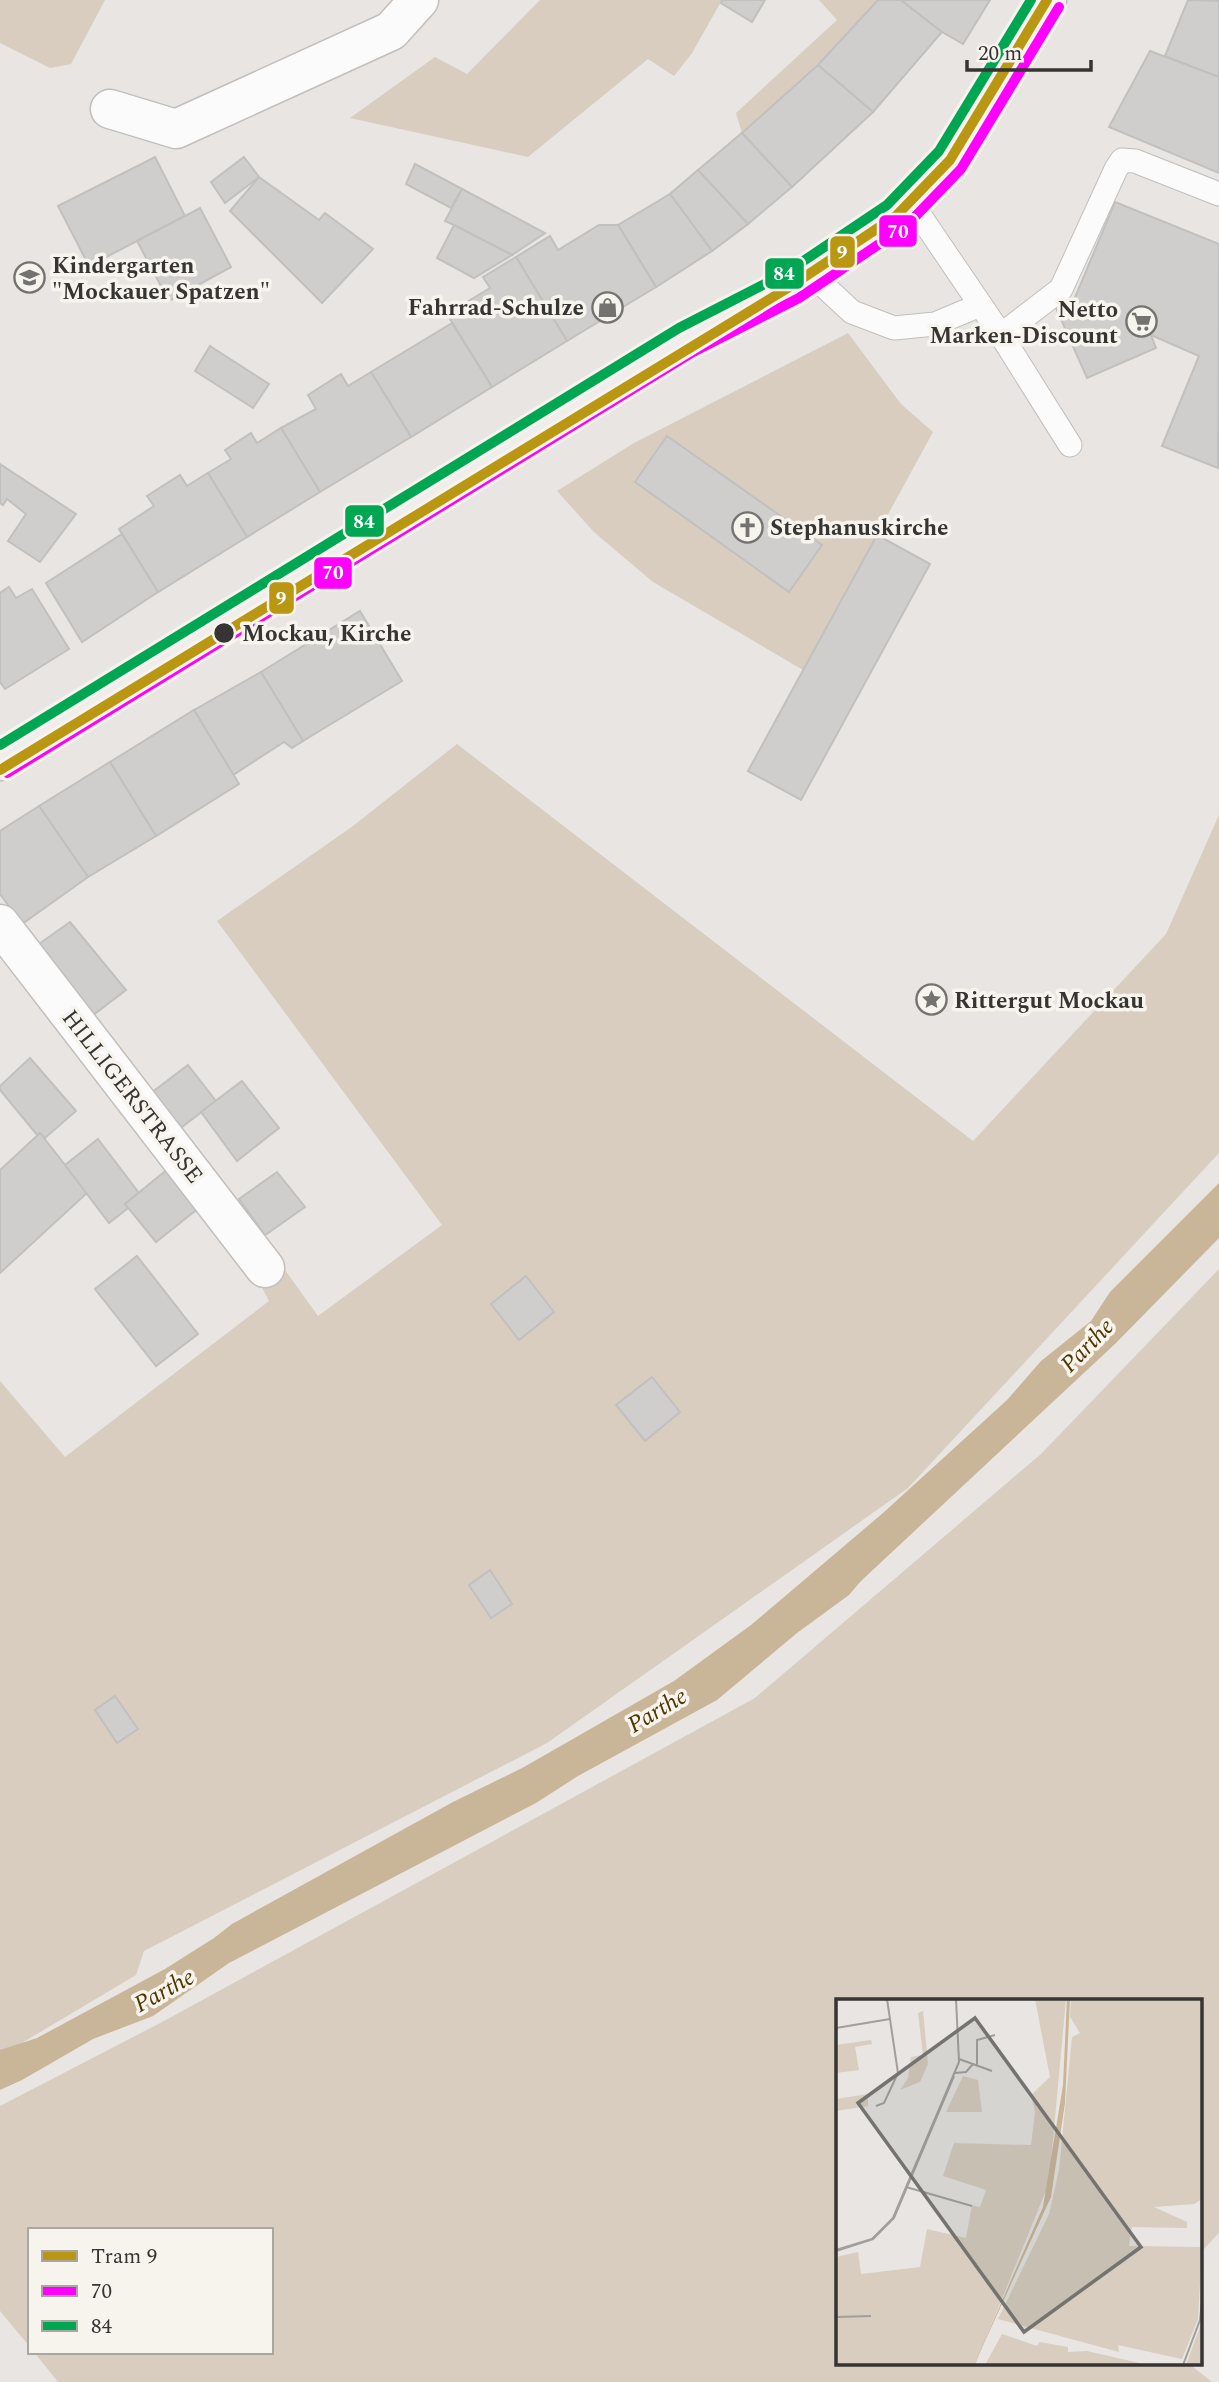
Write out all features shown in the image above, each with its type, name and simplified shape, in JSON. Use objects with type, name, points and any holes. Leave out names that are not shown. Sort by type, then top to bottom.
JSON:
[{"type":"main road","points":[[0,761],[687,340],[800,280],[896,216],[950,160],[1048,0]]},
{"type":"street","points":[[110,109],[176,129],[391,31],[419,0]]},
{"type":"street","name":"HILLIGERSTRASSE","points":[[0,923],[265,1268]]},
{"type":"lane","points":[[1001,335],[1061,289],[1122,160],[1135,161],[1219,194]]},
{"type":"lane","points":[[911,201],[1001,335],[1070,445]]},
{"type":"lane","points":[[800,280],[852,312],[894,328],[935,324],[980,305]]},
{"type":"shaded area","points":[[0,0],[105,0],[71,64],[50,68],[0,43]]},
{"type":"shaded area","points":[[540,0],[722,0],[692,53],[674,76],[648,59],[528,157],[350,118],[435,57],[467,74]]},
{"type":"shaded area","points":[[819,0],[878,0],[819,64],[742,133],[736,113],[837,20]]},
{"type":"shaded area","points":[[848,333],[901,404],[933,432],[803,670],[653,582],[594,532],[557,491],[634,443]]},
{"type":"shaded area","points":[[457,744],[973,1141],[1166,934],[1219,815],[1219,1153],[908,1488],[547,1743],[144,1951],[136,1975],[0,2056],[0,1381],[65,1457],[269,1301],[256,1276],[277,1259],[318,1316],[442,1225],[217,921],[353,826]]},
{"type":"shaded area","points":[[1219,1269],[1219,2233],[1202,2251],[1202,1999],[836,1999],[836,2364],[1189,2364],[1212,2382],[58,2382],[36,2354],[273,2354],[273,2228],[28,2228],[28,2345],[0,2311],[0,2106],[164,2021],[755,1698],[1041,1454]]},
{"type":"water","name":"Parthe","points":[[1219,1183],[1219,1238],[1115,1344],[849,1595],[797,1633],[717,1700],[578,1776],[536,1803],[229,1963],[153,2016],[93,2039],[0,2090],[0,2050],[37,2038],[165,1969],[232,1924],[453,1802],[524,1767],[674,1681],[751,1625],[883,1513],[1007,1400],[1041,1361],[1091,1321],[1110,1292]]},
{"type":"building","points":[[722,0],[765,0],[752,22],[721,3]]},
{"type":"building","points":[[878,0],[901,0],[942,32],[873,112],[818,65]]},
{"type":"building","points":[[901,0],[990,0],[963,44],[942,32]]},
{"type":"building","points":[[1188,0],[1219,1],[1219,77],[1165,56]]},
{"type":"building","points":[[1150,51],[1219,77],[1219,173],[1109,127]]},
{"type":"building","points":[[818,65],[873,112],[792,187],[742,133]]},
{"type":"building","points":[[742,133],[792,187],[748,224],[698,170]]},
{"type":"building","points":[[155,157],[185,216],[89,266],[58,206]]},
{"type":"building","points":[[244,157],[259,177],[225,203],[211,182]]},
{"type":"building","points":[[415,164],[462,189],[451,208],[406,184]]},
{"type":"building","points":[[698,170],[748,224],[712,251],[670,194]]},
{"type":"building","points":[[259,177],[319,220],[325,213],[373,249],[322,303],[230,211]]},
{"type":"building","points":[[462,189],[545,233],[512,255],[445,221]]},
{"type":"building","points":[[670,194],[712,251],[656,287],[618,225]]},
{"type":"building","name":"Netto Marken-Discount","points":[[1115,202],[1219,244],[1218,468],[1162,446],[1199,356],[1151,335],[1156,348],[1087,378],[1056,308],[1074,300]]},
{"type":"building","points":[[200,208],[231,267],[169,301],[137,241]]},
{"type":"building","points":[[454,225],[512,255],[474,278],[437,258]]},
{"type":"building","points":[[599,225],[618,225],[656,287],[567,341],[516,257],[550,236],[558,250]]},
{"type":"building","points":[[516,257],[567,341],[492,387],[447,314],[490,288],[483,277]]},
{"type":"building","points":[[452,323],[492,387],[411,437],[371,372]]},
{"type":"building","points":[[210,346],[269,384],[253,408],[195,371]]},
{"type":"building","points":[[371,372],[411,437],[320,492],[281,428],[316,409],[308,395],[341,374],[348,386]]},
{"type":"building","points":[[281,428],[320,492],[247,537],[208,473],[231,459],[225,450],[251,433],[257,443]]},
{"type":"building","name":"Stephanuskirche","points":[[667,436],[822,545],[789,592],[635,482]]},
{"type":"building","points":[[0,464],[76,514],[40,562],[8,541],[26,514],[7,499],[3,505],[0,503]]},
{"type":"building","points":[[208,473],[247,537],[158,592],[119,529],[154,506],[147,496],[180,475],[187,486]]},
{"type":"building","points":[[122,534],[158,592],[82,642],[46,583]]},
{"type":"building","points":[[877,535],[930,564],[801,800],[748,771]]},
{"type":"building","points":[[9,587],[16,598],[32,589],[69,649],[5,689],[0,682],[0,593]]},
{"type":"building","points":[[360,611],[402,681],[303,741],[261,672]]},
{"type":"building","points":[[261,672],[303,741],[292,748],[284,742],[233,775],[194,710]]},
{"type":"building","points":[[194,710],[239,784],[156,836],[110,762]]},
{"type":"building","points":[[110,762],[156,836],[88,877],[39,806]]},
{"type":"building","points":[[39,806],[88,877],[22,924],[0,894],[0,831]]},
{"type":"building","points":[[70,922],[126,990],[88,1019],[32,949]]},
{"type":"building","points":[[30,1058],[76,1111],[45,1138],[40,1133],[38,1136],[0,1090],[0,1086]]},
{"type":"building","points":[[188,1065],[216,1101],[174,1133],[146,1097]]},
{"type":"building","points":[[242,1081],[279,1128],[237,1161],[201,1112]]},
{"type":"building","points":[[40,1133],[87,1193],[0,1273],[0,1170]]},
{"type":"building","points":[[98,1139],[139,1193],[125,1204],[128,1208],[109,1223],[65,1165]]},
{"type":"building","points":[[174,1164],[205,1203],[156,1242],[125,1204]]},
{"type":"building","points":[[277,1172],[305,1207],[265,1235],[239,1199]]},
{"type":"building","points":[[137,1256],[198,1334],[156,1366],[95,1289]]},
{"type":"building","points":[[526,1276],[554,1312],[519,1340],[491,1304]]},
{"type":"building","points":[[652,1377],[680,1412],[645,1441],[616,1405]]},
{"type":"building","points":[[490,1570],[512,1604],[491,1618],[469,1585]]},
{"type":"building","points":[[115,1696],[138,1729],[117,1743],[95,1710]]},
{"type":"tram line","name":"9","points":[[0,770],[791,286],[896,216],[950,160],[1047,0]]},
{"type":"transit line","name":"84","points":[[0,745],[679,328],[784,274],[887,205],[939,151],[1031,0]]},
{"type":"transit line","name":"70","points":[[7,773],[693,352],[799,298],[906,226],[961,169],[1059,7]]},
{"type":"place","name":"Kindergarten \"Mockauer Spatzen\"","points":[[29,278]]},
{"type":"place","name":"Fahrrad-Schulze","points":[[607,307]]},
{"type":"place","name":"Netto Marken-Discount","points":[[1141,322]]},
{"type":"place","name":"Stephanuskirche","points":[[747,527]]},
{"type":"place","name":"Mockau, Kirche","points":[[224,633]]},
{"type":"place","name":"Rittergut Mockau","points":[[931,1000]]}]
